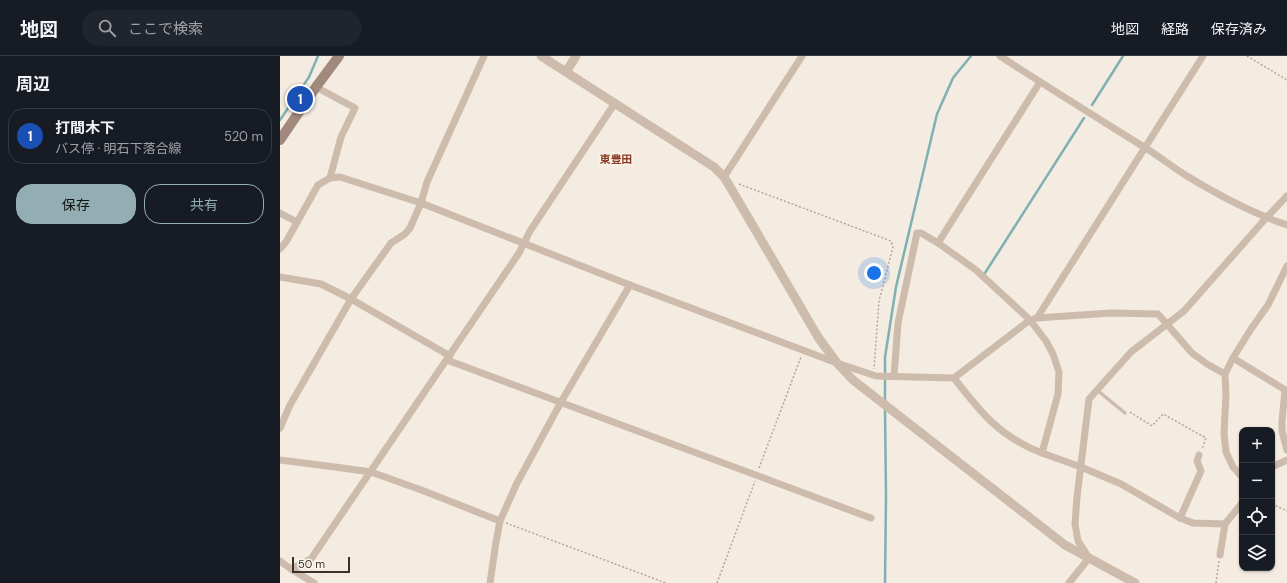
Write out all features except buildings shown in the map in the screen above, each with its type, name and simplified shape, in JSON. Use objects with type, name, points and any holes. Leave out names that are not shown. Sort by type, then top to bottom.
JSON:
[{"type":"main road","points":[[280,140],[339,56]]},
{"type":"street","points":[[280,428],[290,405],[351,299],[390,243],[406,234],[410,228],[421,203],[427,182],[484,56]]},
{"type":"street","points":[[541,56],[714,167],[726,181],[818,337],[837,363],[853,380],[1065,544],[1135,583]]},
{"type":"street","points":[[566,72],[576,56]]},
{"type":"street","points":[[726,181],[802,56]]},
{"type":"street","points":[[1000,56],[1146,148],[1185,175],[1219,195],[1266,218],[1287,225]]},
{"type":"street","points":[[280,250],[318,185],[330,178],[340,177],[421,203],[630,285],[837,363],[874,375],[954,378],[1034,319],[1146,148],[1203,56]]},
{"type":"street","points":[[938,243],[1040,82]]},
{"type":"street","points":[[316,87],[355,108],[341,137],[330,178]]},
{"type":"street","points":[[291,569],[311,559],[519,253],[530,231],[615,103]]},
{"type":"street","points":[[1089,558],[1078,541],[1075,524],[1089,399],[1131,352],[1184,311],[1287,196]]},
{"type":"street","points":[[280,213],[297,222]]},
{"type":"street","points":[[894,376],[898,323],[917,233],[921,233],[976,270],[1034,319],[1053,354],[1060,372],[1058,394],[1042,453]]},
{"type":"street","points":[[1239,473],[1226,452],[1224,434],[1226,394],[1224,374],[1251,329],[1268,305],[1287,266]]},
{"type":"street","points":[[280,277],[321,284],[351,299],[449,358],[756,476],[871,518]]},
{"type":"street","points":[[490,583],[500,521],[516,485],[561,402],[630,285]]},
{"type":"street","points":[[1034,319],[1110,313],[1158,314],[1192,352],[1207,364],[1224,374]]},
{"type":"street","points":[[1233,358],[1286,391],[1282,431],[1287,450]]},
{"type":"street","points":[[954,378],[988,420],[1010,438],[1029,448],[1081,467],[1121,484],[1180,518],[1193,523],[1225,524]]},
{"type":"street","points":[[1180,518],[1201,471],[1197,461],[1199,455]]},
{"type":"street","points":[[280,460],[335,466],[371,472],[500,521]]},
{"type":"street","points":[[1275,466],[1287,460]]},
{"type":"street","points":[[1220,555],[1225,524],[1239,508]]},
{"type":"street","points":[[1070,583],[1089,558]]},
{"type":"street","points":[[280,561],[314,583]]},
{"type":"lane","points":[[1097,390],[1125,413]]},
{"type":"path","points":[[1248,56],[1287,80]]},
{"type":"path","points":[[726,181],[738,184],[891,241],[893,247],[879,301],[874,375]]},
{"type":"path","points":[[716,583],[804,350]]},
{"type":"path","points":[[1125,413],[1129,411],[1152,426],[1163,414],[1206,438],[1199,455]]},
{"type":"path","points":[[1275,505],[1287,511]]},
{"type":"path","points":[[500,521],[666,583]]},
{"type":"path","points":[[1216,583],[1220,555]]},
{"type":"waterway","points":[[280,120],[309,77],[318,56]]},
{"type":"waterway","points":[[885,401],[885,357],[896,287],[937,114],[953,78],[971,56]]},
{"type":"waterway","points":[[1092,105],[1123,56]]},
{"type":"waterway","points":[[985,273],[1084,118]]},
{"type":"waterway","points":[[885,408],[885,583]]},
{"type":"place","name":"打間木下","points":[[300,99]]},
{"type":"district","name":"東豊田","points":[[616,159]]}]
